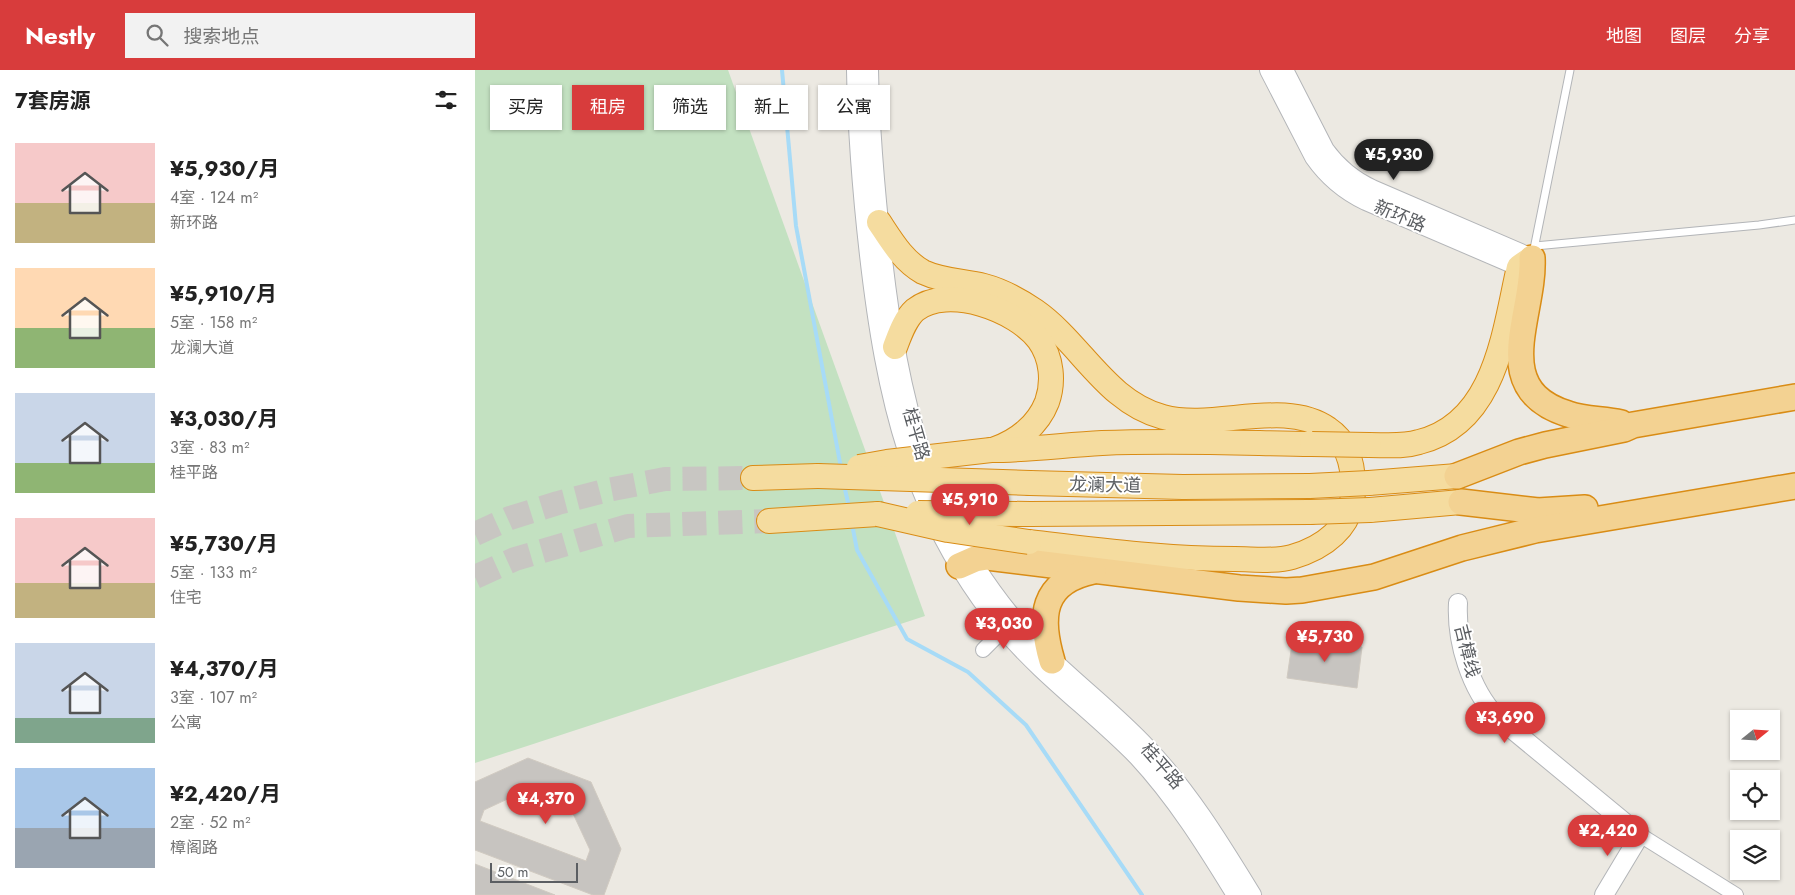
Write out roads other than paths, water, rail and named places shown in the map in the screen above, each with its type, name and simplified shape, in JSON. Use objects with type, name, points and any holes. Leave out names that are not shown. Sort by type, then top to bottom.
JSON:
[{"type":"highway","points":[[878,514],[948,530],[1103,551],[1179,557],[1233,559],[1290,558],[1322,545],[1332,538],[1350,513],[1353,494],[1351,463],[1345,446],[1334,433],[1315,421],[1305,418],[1280,416],[1190,422],[1160,417],[1133,405],[1109,385],[1065,336],[1038,312],[1003,292],[923,272],[904,256],[879,222]]},
{"type":"highway","points":[[1530,261],[1521,341],[1522,368],[1530,391],[1544,404],[1568,414],[1627,426]]},
{"type":"highway","points":[[818,476],[887,462],[991,450],[1034,450],[1087,444],[1369,445],[1412,444],[1432,438],[1451,429],[1473,407],[1488,383],[1530,261]]},
{"type":"highway","points":[[895,347],[904,326],[915,311],[928,304],[948,300],[977,303],[996,310],[1021,323],[1038,339],[1047,355],[1051,374],[1046,405],[1026,432],[1006,445],[991,450]]},
{"type":"highway","points":[[1457,476],[1545,444],[1627,426],[1795,397]]},
{"type":"highway","name":"龙澜大道","points":[[753,478],[818,476],[1183,487],[1310,486],[1457,476]]},
{"type":"highway","points":[[1461,502],[1538,511],[1637,512],[1795,486]]},
{"type":"highway","name":"龙澜大道","points":[[769,521],[878,514],[1310,512],[1370,510],[1461,502]]},
{"type":"highway","points":[[965,563],[987,557],[1261,590],[1286,591],[1330,586],[1374,577],[1498,539],[1611,513]]},
{"type":"highway","points":[[1052,661],[1044,628],[1045,611],[1048,602],[1058,588],[1070,578],[1094,570]]},
{"type":"street","name":"桂平路","points":[[856,70],[863,200],[875,304],[886,373],[899,429],[918,486],[937,526],[965,563],[1052,661],[1131,732],[1161,763],[1191,800],[1252,895]]},
{"type":"street","name":"桂平路","points":[[869,70],[879,222],[895,347],[908,409],[924,463],[965,563],[1004,629],[1043,671],[1116,736],[1151,772],[1181,808],[1236,895]]},
{"type":"street","name":"新环路","points":[[1269,70],[1314,157],[1321,168],[1341,187],[1366,201],[1530,261]]},
{"type":"street","name":"新环路","points":[[1284,70],[1325,150],[1349,176],[1372,189],[1530,261]]},
{"type":"street","name":"吉樟线","points":[[1458,603],[1459,628],[1464,650],[1475,685],[1485,703],[1497,716],[1640,835]]},
{"type":"street","points":[[983,650],[1004,629]]},
{"type":"street","points":[[1604,895],[1640,835],[1736,895]]},
{"type":"lane","points":[[1569,70],[1530,261],[1795,220]]},
{"type":"waterway","points":[[782,70],[796,226],[841,468]]},
{"type":"waterway","points":[[844,485],[849,507]]},
{"type":"waterway","points":[[852,524],[857,550],[907,639],[968,672],[1026,725],[1142,895]]},
{"type":"tunnel","points":[[475,534],[510,518],[608,490],[665,479],[753,478]]},
{"type":"tunnel","points":[[475,577],[515,559],[628,526],[769,521]]}]
